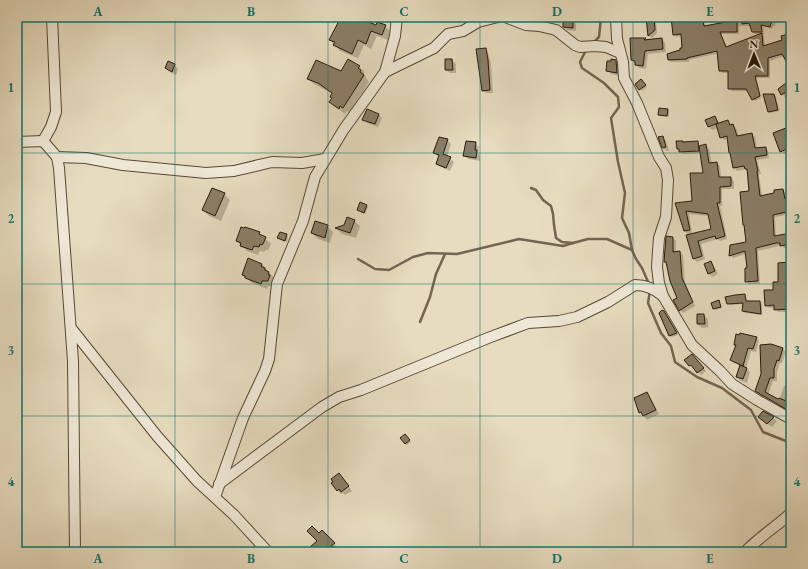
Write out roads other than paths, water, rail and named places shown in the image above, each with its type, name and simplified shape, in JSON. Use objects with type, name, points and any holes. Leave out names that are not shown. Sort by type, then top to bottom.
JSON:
[{"type":"street","points":[[42,142],[51,127],[56,112],[52,17]]},
{"type":"street","points":[[215,497],[243,418],[270,359],[277,284],[298,233],[315,176],[344,129],[385,72],[393,45],[397,17]]},
{"type":"street","points":[[385,72],[434,48],[448,34],[463,31],[478,22],[498,17]]},
{"type":"street","points":[[505,17],[526,25],[556,30],[575,45],[580,47],[601,46],[620,53]]},
{"type":"street","points":[[616,17],[617,40],[623,62],[624,78],[637,103],[659,157],[666,168],[668,180],[666,216],[659,238],[658,252],[659,282],[663,296],[692,345],[720,370],[732,384],[791,419]]},
{"type":"street","points":[[17,142],[42,142],[57,157],[59,168],[73,361],[75,552]]},
{"type":"street","points":[[57,157],[86,158],[129,165],[206,173],[234,171],[272,162],[302,163],[325,159]]},
{"type":"street","points":[[219,484],[339,396],[367,388],[528,323],[559,321],[577,317],[608,302],[635,285],[650,288],[663,296]]},
{"type":"street","points":[[71,328],[154,433],[197,481],[234,515],[268,552]]},
{"type":"street","points":[[745,552],[755,541],[791,514]]},
{"type":"waterway","points":[[594,42],[599,37],[601,17]]},
{"type":"waterway","points":[[586,50],[580,62],[582,68],[604,83],[618,97],[619,107],[611,118],[625,193],[622,218],[629,233],[632,250],[649,284]]},
{"type":"waterway","points":[[531,188],[536,190],[543,200],[551,206],[556,238],[562,242],[573,243],[588,239],[607,239],[632,250]]},
{"type":"waterway","points":[[358,259],[375,269],[389,270],[413,257],[428,253],[457,254],[519,239],[563,246],[573,243]]},
{"type":"waterway","points":[[420,322],[430,297],[436,274],[445,254]]},
{"type":"waterway","points":[[650,291],[648,303],[661,333],[671,346],[675,362],[697,377],[722,388],[751,410],[763,432],[791,443]]}]
